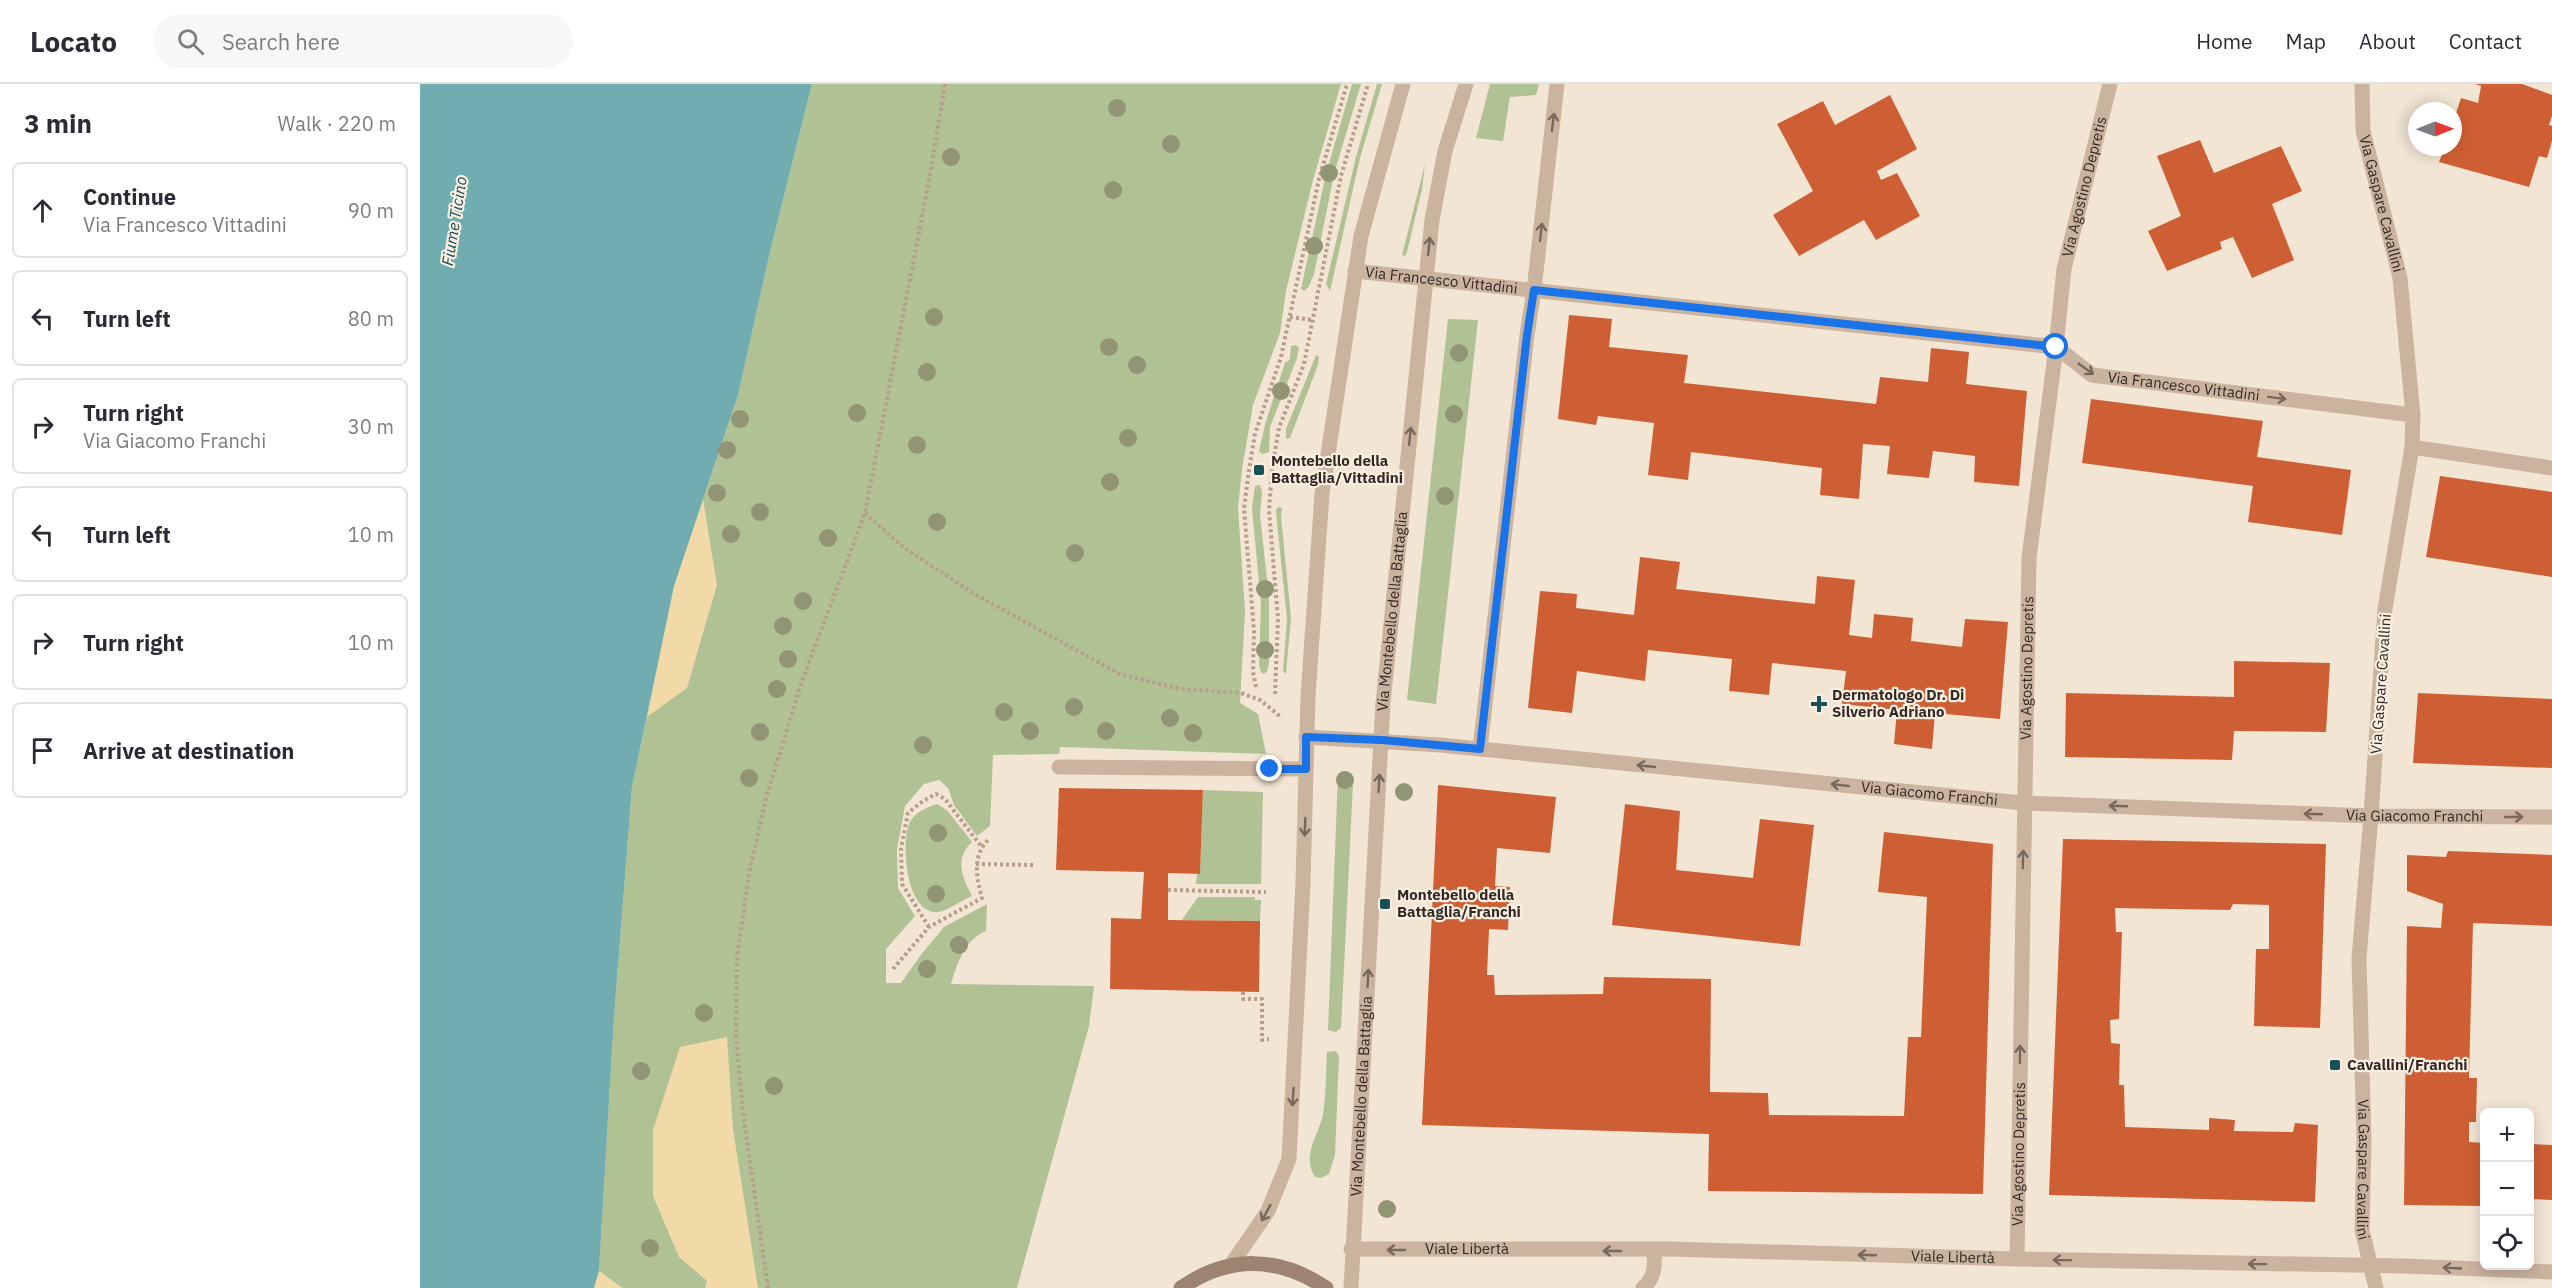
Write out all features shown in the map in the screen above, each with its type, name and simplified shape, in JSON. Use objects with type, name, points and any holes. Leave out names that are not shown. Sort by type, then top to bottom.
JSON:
[{"type":"main road","points":[[1181,1288],[1205,1273],[1230,1265],[1258,1263],[1284,1267],[1309,1277],[1326,1288]]},
{"type":"street","points":[[1230,1265],[1268,1211],[1289,1159],[1306,737],[1314,576],[1322,494],[1354,271],[1403,84]]},
{"type":"street","name":"Via Montebello della Battaglia","points":[[1350,1288],[1383,703],[1432,220],[1445,151],[1466,84]]},
{"type":"street","points":[[1480,749],[1557,84]]},
{"type":"street","name":"Via Agostino Depretis","points":[[2018,1259],[2023,803],[2029,558],[2064,269],[2110,84]]},
{"type":"street","name":"Via Gaspare Cavallini","points":[[2362,84],[2363,131],[2400,278],[2413,415],[2412,447],[2385,609],[2359,958],[2364,1140],[2362,1230],[2376,1288]]},
{"type":"street","name":"Via Francesco Vittadini","points":[[1354,271],[2056,347],[2092,375],[2413,415]]},
{"type":"street","points":[[2412,447],[2552,468]]},
{"type":"street","name":"Via Giacomo Franchi","points":[[1306,737],[1382,740],[1480,749],[2023,803],[2371,816],[2552,817]]},
{"type":"street","points":[[1059,767],[1306,769]]},
{"type":"street","name":"Viale Libertà","points":[[1351,1249],[1704,1250],[2552,1272]]},
{"type":"street","points":[[1643,1288],[1649,1283],[1655,1268],[1654,1251]]},
{"type":"path","points":[[768,1288],[742,1113],[736,1036],[737,957],[749,874],[766,798],[801,684],[865,513],[930,175],[945,84]]},
{"type":"path","points":[[1256,687],[1253,672],[1254,631],[1244,508],[1255,434],[1281,357],[1319,179],[1347,84]]},
{"type":"path","points":[[1275,694],[1278,619],[1269,510],[1272,469],[1279,428],[1304,364],[1341,176],[1368,84]]},
{"type":"path","points":[[1290,317],[1313,320]]},
{"type":"path","points":[[865,513],[903,547],[976,595],[1120,674],[1180,688],[1241,693],[1260,700],[1306,737]]},
{"type":"path","points":[[929,927],[902,884],[901,849],[908,813],[936,794],[945,799],[981,846]]},
{"type":"path","points":[[893,969],[929,927],[982,898],[976,864],[981,846],[990,838]]},
{"type":"path","points":[[976,864],[1035,865]]},
{"type":"path","points":[[1168,890],[1266,892]]},
{"type":"path","points":[[1243,992],[1243,999],[1263,999],[1262,1040],[1272,1039]]},
{"type":"green space","points":[[812,84],[1341,84],[1313,180],[1286,291],[1280,333],[1253,405],[1242,469],[1238,508],[1245,611],[1240,703],[1258,714],[1266,754],[1060,747],[1059,754],[993,755],[990,826],[977,836],[954,805],[948,788],[939,780],[924,784],[905,806],[897,849],[898,888],[915,916],[886,949],[886,983],[901,983],[944,927],[987,904],[986,931],[967,946],[951,984],[1094,986],[1089,1026],[1017,1288],[622,1288],[599,1271],[614,1017],[632,787],[674,586],[738,395],[770,252]]},
{"type":"green space","points":[[1352,84],[1361,84],[1334,174],[1314,274],[1304,291],[1301,289],[1326,174]]},
{"type":"green space","points":[[1377,84],[1382,84],[1360,158],[1330,291],[1326,284],[1356,157]]},
{"type":"green space","points":[[1490,84],[1539,84],[1536,95],[1510,97],[1503,141],[1476,138]]},
{"type":"green space","points":[[1425,164],[1422,189],[1405,256],[1402,255]]},
{"type":"green space","points":[[1448,319],[1478,320],[1436,704],[1407,700]]},
{"type":"green space","points":[[1291,346],[1299,347],[1297,358],[1270,427],[1269,452],[1262,454],[1259,451],[1266,421],[1285,363],[1290,359]]},
{"type":"green space","points":[[1316,355],[1319,357],[1318,365],[1290,438],[1286,439],[1286,429]]},
{"type":"green space","points":[[1260,485],[1262,492],[1260,515],[1269,598],[1269,663],[1264,674],[1259,666],[1261,604],[1252,508],[1255,486]]},
{"type":"green space","points":[[1278,507],[1282,508],[1291,618],[1286,674],[1283,671],[1287,619],[1276,510]]},
{"type":"green space","points":[[1342,771],[1350,774],[1353,783],[1341,1028],[1336,1032],[1328,1030],[1338,774]]},
{"type":"green space","points":[[1203,790],[1263,792],[1261,884],[1196,884],[1197,874],[1200,874]]},
{"type":"green space","points":[[937,804],[947,810],[972,842],[966,848],[961,862],[965,882],[972,896],[939,912],[928,910],[919,903],[908,876],[906,861],[907,832],[912,818],[922,810]]},
{"type":"green space","points":[[1198,897],[1255,897],[1255,900],[1261,900],[1260,921],[1182,920]]},
{"type":"green space","points":[[1336,1051],[1339,1056],[1335,1155],[1329,1174],[1321,1178],[1315,1177],[1311,1169],[1310,1153],[1323,1114],[1327,1052]]},
{"type":"sand","points":[[703,499],[717,585],[687,688],[647,717],[674,586]]},
{"type":"sand","points":[[727,1037],[733,1129],[758,1288],[705,1288],[707,1281],[679,1257],[653,1196],[653,1130],[680,1047]]},
{"type":"sand","points":[[599,1271],[622,1288],[594,1288]]},
{"type":"water","name":"Fiume Ticino","points":[[420,84],[812,84],[770,252],[738,395],[674,586],[632,787],[614,1017],[599,1271],[594,1288],[420,1288]]},
{"type":"building","points":[[2475,84],[2522,84],[2552,95],[2552,116],[2549,125],[2552,126],[2552,141],[2547,158],[2539,156],[2529,187],[2439,162],[2441,156],[2462,156],[2462,102],[2460,102],[2461,98],[2478,103],[2481,86]]},
{"type":"building","points":[[1890,95],[1917,149],[1877,171],[1881,180],[1897,173],[1920,216],[1876,240],[1864,220],[1799,256],[1773,215],[1813,191],[1777,124],[1823,101],[1835,125]]},
{"type":"building","points":[[2200,140],[2214,173],[2281,146],[2302,191],[2272,204],[2294,260],[2252,278],[2233,237],[2220,242],[2222,249],[2167,271],[2148,231],[2181,216],[2157,156]]},
{"type":"building","points":[[1569,315],[1612,319],[1609,347],[1688,355],[1684,383],[1876,404],[1880,377],[1928,382],[1931,348],[1969,352],[1966,384],[2027,391],[2019,486],[1974,482],[1975,456],[1933,451],[1929,478],[1887,474],[1890,446],[1863,444],[1859,499],[1820,495],[1822,468],[1691,452],[1688,480],[1648,475],[1654,423],[1598,416],[1596,425],[1558,419]]},
{"type":"building","points":[[2091,399],[2263,421],[2257,457],[2351,470],[2342,535],[2248,522],[2253,486],[2082,463]]},
{"type":"building","points":[[2440,476],[2552,492],[2552,577],[2426,557]]},
{"type":"building","points":[[1640,557],[1680,562],[1676,589],[1815,604],[1817,576],[1855,580],[1849,635],[1872,638],[1874,614],[1913,618],[1911,641],[1962,647],[1965,619],[2008,622],[2000,719],[1935,713],[1932,749],[1894,744],[1897,710],[1842,704],[1846,671],[1772,663],[1769,695],[1729,691],[1732,659],[1648,650],[1645,681],[1577,671],[1572,713],[1528,708],[1540,591],[1577,594],[1576,608],[1634,615]]},
{"type":"building","points":[[2234,661],[2330,663],[2326,732],[2234,731],[2232,760],[2065,757],[2066,693],[2234,697]]},
{"type":"building","points":[[2418,693],[2552,699],[2552,768],[2413,763]]},
{"type":"building","points":[[1438,785],[1556,797],[1550,853],[1497,848],[1495,886],[1510,887],[1508,930],[1489,929],[1487,975],[1494,975],[1495,995],[1603,994],[1604,977],[1711,979],[1710,1092],[1768,1093],[1769,1115],[1904,1116],[1908,1037],[1921,1037],[1927,897],[1878,892],[1884,832],[1993,844],[1983,1194],[1708,1191],[1709,1134],[1422,1125]]},
{"type":"building","points":[[1059,788],[1203,790],[1200,874],[1168,873],[1168,920],[1260,921],[1259,992],[1110,989],[1111,918],[1141,919],[1144,872],[1056,870]]},
{"type":"building","points":[[1625,804],[1680,811],[1676,870],[1753,878],[1760,819],[1814,825],[1800,946],[1612,925]]},
{"type":"building","points":[[2063,839],[2326,844],[2320,1028],[2254,1026],[2256,949],[2269,949],[2269,905],[2233,904],[2230,910],[2115,908],[2116,932],[2122,932],[2119,1019],[2110,1020],[2111,1043],[2120,1044],[2119,1085],[2124,1085],[2125,1127],[2209,1130],[2209,1118],[2235,1120],[2234,1131],[2293,1132],[2295,1123],[2318,1125],[2315,1202],[2049,1195]]},
{"type":"building","points":[[2448,851],[2552,855],[2552,926],[2473,923],[2469,1078],[2477,1078],[2476,1122],[2469,1122],[2469,1142],[2480,1143],[2480,1206],[2404,1205],[2407,926],[2441,928],[2443,904],[2407,891],[2407,855],[2446,857]]},
{"type":"building","points":[[2534,1144],[2552,1145],[2552,1200],[2534,1199]]},
{"type":"place","name":"Montebello della Battaglia/Vittadini","points":[[1259,470]]},
{"type":"place","name":"Dermatologo Dr. Di Silverio Adriano","points":[[1819,704]]},
{"type":"place","name":"Montebello della Battaglia/Franchi","points":[[1385,904]]},
{"type":"place","name":"Cavallini/Franchi","points":[[2335,1065]]},
{"type":"route","points":[[1270,769],[1306,769],[1306,737],[1382,740],[1480,749],[1534,290],[2056,347]]}]
